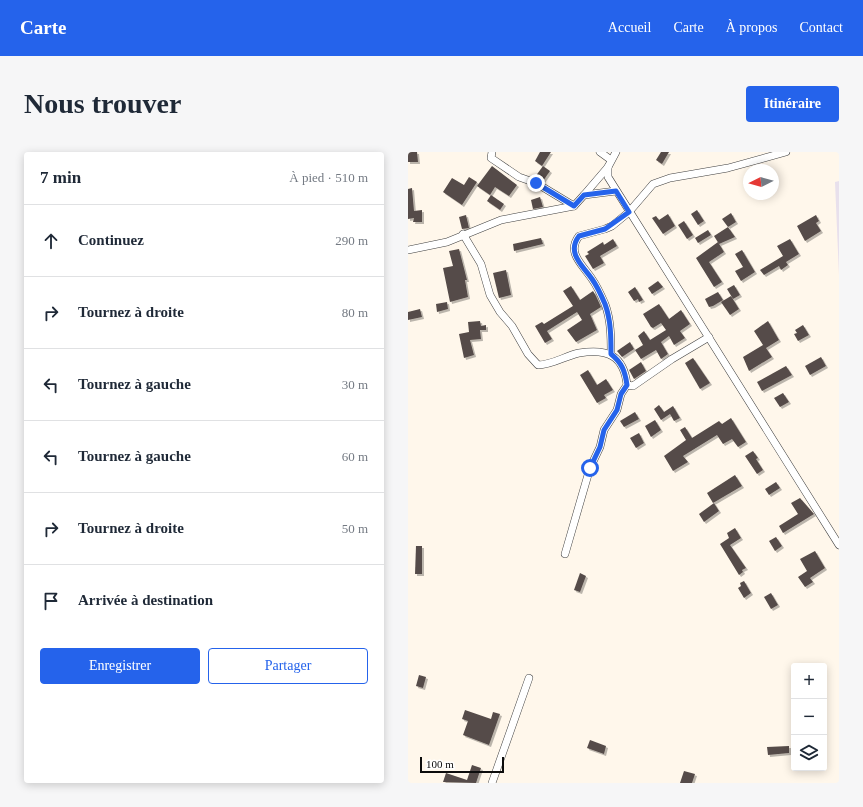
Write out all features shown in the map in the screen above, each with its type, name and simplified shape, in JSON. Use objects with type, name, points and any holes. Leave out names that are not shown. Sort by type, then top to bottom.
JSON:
[{"type":"street","points":[[492,152],[491,158],[519,177],[544,187],[574,206]]},
{"type":"street","points":[[600,152],[611,160]]},
{"type":"street","points":[[408,250],[447,242],[463,234],[500,220],[574,206],[608,167],[616,152]]},
{"type":"street","points":[[611,354],[611,338],[605,304],[593,280],[577,260],[574,252],[574,245],[579,236],[605,229],[629,212],[653,184],[670,178],[728,168],[786,152]]},
{"type":"street","points":[[608,167],[608,176],[616,191],[839,544]]},
{"type":"street","points":[[584,195],[616,191]]},
{"type":"street","points":[[463,234],[481,264],[490,295],[512,326],[528,354],[538,365],[553,363],[580,353],[611,354],[618,360],[625,370],[627,385],[621,394],[617,410],[604,430],[600,447],[590,468],[565,554]]},
{"type":"street","points":[[627,385],[633,386],[672,359],[709,337]]},
{"type":"street","points":[[492,783],[529,678]]},
{"type":"shaded area","points":[[839,181],[839,275],[835,182]]},
{"type":"building","points":[[408,152],[417,152],[418,162],[408,162]]},
{"type":"building","points":[[540,152],[551,152],[542,166],[535,161]]},
{"type":"building","points":[[661,152],[669,152],[662,164],[656,160]]},
{"type":"building","points":[[492,166],[517,185],[509,196],[495,187],[490,195],[477,186]]},
{"type":"building","points":[[543,166],[550,171],[543,181],[535,177]]},
{"type":"building","points":[[469,177],[477,182],[462,205],[443,192],[452,178],[464,185]]},
{"type":"building","points":[[412,188],[414,211],[422,210],[422,222],[413,222],[414,218],[408,219],[408,189]]},
{"type":"building","points":[[491,195],[504,204],[500,210],[487,201]]},
{"type":"building","points":[[540,197],[543,207],[533,209],[531,200]]},
{"type":"building","points":[[697,210],[704,221],[698,225],[691,214]]},
{"type":"building","points":[[731,213],[736,222],[728,227],[722,219]]},
{"type":"building","points":[[668,214],[675,226],[663,234],[652,218],[656,216],[659,220]]},
{"type":"building","points":[[466,215],[469,228],[462,229],[459,217]]},
{"type":"building","points":[[816,215],[819,221],[816,223],[821,231],[805,241],[797,226]]},
{"type":"building","points":[[684,221],[693,235],[687,239],[678,225]]},
{"type":"building","points":[[728,227],[735,237],[719,244],[714,236]]},
{"type":"building","points":[[708,230],[711,235],[698,243],[695,238]]},
{"type":"building","points":[[541,238],[543,244],[514,251],[513,244]]},
{"type":"building","points":[[613,239],[617,246],[600,256],[604,263],[593,269],[585,256],[589,254],[587,252],[603,242],[604,245]]},
{"type":"building","points":[[790,239],[799,254],[786,262],[788,265],[781,270],[779,266],[764,275],[760,270],[783,256],[777,246]]},
{"type":"building","points":[[718,242],[724,252],[709,262],[722,282],[714,287],[696,258]]},
{"type":"building","points":[[459,249],[467,280],[465,280],[468,297],[450,302],[443,268],[453,266],[449,251]]},
{"type":"building","points":[[742,250],[755,272],[741,281],[735,271],[743,267],[735,254]]},
{"type":"building","points":[[506,270],[511,295],[499,298],[493,273]]},
{"type":"building","points":[[658,281],[663,287],[652,294],[648,288]]},
{"type":"building","points":[[734,285],[740,295],[733,299],[727,289]]},
{"type":"building","points":[[571,286],[580,300],[593,291],[596,296],[601,307],[590,314],[597,330],[576,342],[567,330],[582,320],[577,312],[547,331],[552,339],[545,343],[535,326],[542,322],[544,324],[573,306],[563,291]]},
{"type":"building","points":[[635,287],[643,300],[639,302],[638,299],[634,301],[628,292]]},
{"type":"building","points":[[718,292],[723,300],[709,307],[705,299]]},
{"type":"building","points":[[731,296],[739,309],[730,315],[721,302]]},
{"type":"building","points":[[447,302],[448,309],[437,312],[436,304]]},
{"type":"building","points":[[659,304],[669,319],[681,310],[690,324],[680,331],[685,338],[674,345],[669,336],[661,342],[668,354],[661,359],[656,350],[641,359],[635,350],[643,345],[638,336],[644,331],[650,340],[666,330],[661,323],[653,328],[651,327],[643,314]]},
{"type":"building","points":[[420,309],[422,317],[408,320],[408,312]]},
{"type":"building","points":[[480,321],[481,326],[486,325],[486,330],[480,330],[481,339],[470,340],[474,355],[464,358],[459,334],[469,332],[468,322]]},
{"type":"building","points":[[768,321],[779,340],[766,348],[772,357],[749,371],[743,357],[763,345],[754,331]]},
{"type":"building","points":[[803,325],[809,335],[798,341],[794,334],[797,333],[795,330]]},
{"type":"building","points":[[630,342],[634,349],[622,357],[617,351]]},
{"type":"building","points":[[821,357],[826,366],[810,375],[805,366]]},
{"type":"building","points":[[693,358],[710,383],[700,389],[685,363]]},
{"type":"building","points":[[641,362],[646,371],[634,379],[629,370]]},
{"type":"building","points":[[786,366],[792,375],[762,391],[757,382]]},
{"type":"building","points":[[588,370],[597,385],[606,379],[613,390],[604,395],[606,398],[597,403],[580,375]]},
{"type":"building","points":[[783,393],[789,402],[780,407],[774,398]]},
{"type":"building","points":[[659,405],[664,412],[673,406],[680,418],[674,421],[670,414],[661,420],[654,409]]},
{"type":"building","points":[[635,412],[639,419],[624,427],[620,421]]},
{"type":"building","points":[[731,418],[746,442],[738,447],[732,439],[723,444],[717,435],[683,456],[688,462],[673,471],[664,456],[686,440],[680,430],[685,427],[692,438],[719,421],[722,424]]},
{"type":"building","points":[[655,420],[661,430],[651,437],[645,426]]},
{"type":"building","points":[[639,433],[644,443],[636,448],[630,438]]},
{"type":"building","points":[[753,451],[763,470],[757,474],[745,456]]},
{"type":"building","points":[[735,475],[742,486],[713,503],[707,493]]},
{"type":"building","points":[[776,482],[780,488],[769,495],[765,489]]},
{"type":"building","points":[[800,498],[814,514],[783,533],[779,526],[798,514],[791,503]]},
{"type":"building","points":[[714,503],[719,511],[704,522],[699,514]]},
{"type":"building","points":[[735,528],[741,538],[730,545],[746,568],[742,570],[743,572],[739,575],[720,544],[729,538],[727,533]]},
{"type":"building","points":[[776,537],[782,546],[775,551],[769,541]]},
{"type":"building","points":[[416,546],[422,546],[422,574],[415,574]]},
{"type":"building","points":[[815,551],[825,568],[810,578],[813,582],[805,587],[798,577],[807,571],[800,559]]},
{"type":"building","points":[[580,573],[586,576],[580,592],[574,590]]},
{"type":"building","points":[[744,581],[751,593],[744,598],[738,588],[741,586],[740,583]]},
{"type":"building","points":[[771,593],[778,605],[771,609],[764,597]]},
{"type":"building","points":[[419,675],[426,677],[423,688],[416,686]]},
{"type":"building","points":[[465,710],[491,719],[493,712],[500,714],[489,745],[463,735],[468,721],[462,719]]},
{"type":"building","points":[[590,740],[606,746],[604,754],[587,748]]},
{"type":"building","points":[[789,746],[789,753],[768,755],[767,747]]},
{"type":"building","points":[[472,765],[481,768],[476,783],[443,782],[446,773],[467,780]]},
{"type":"building","points":[[684,771],[695,774],[692,783],[680,783]]},
{"type":"route","points":[[536,183],[574,206],[584,195],[616,191],[629,212],[612,226],[579,236],[574,245],[574,252],[577,260],[593,280],[605,304],[611,338],[611,354],[618,360],[625,370],[627,385],[621,394],[617,410],[604,430],[600,447],[590,468]]}]
